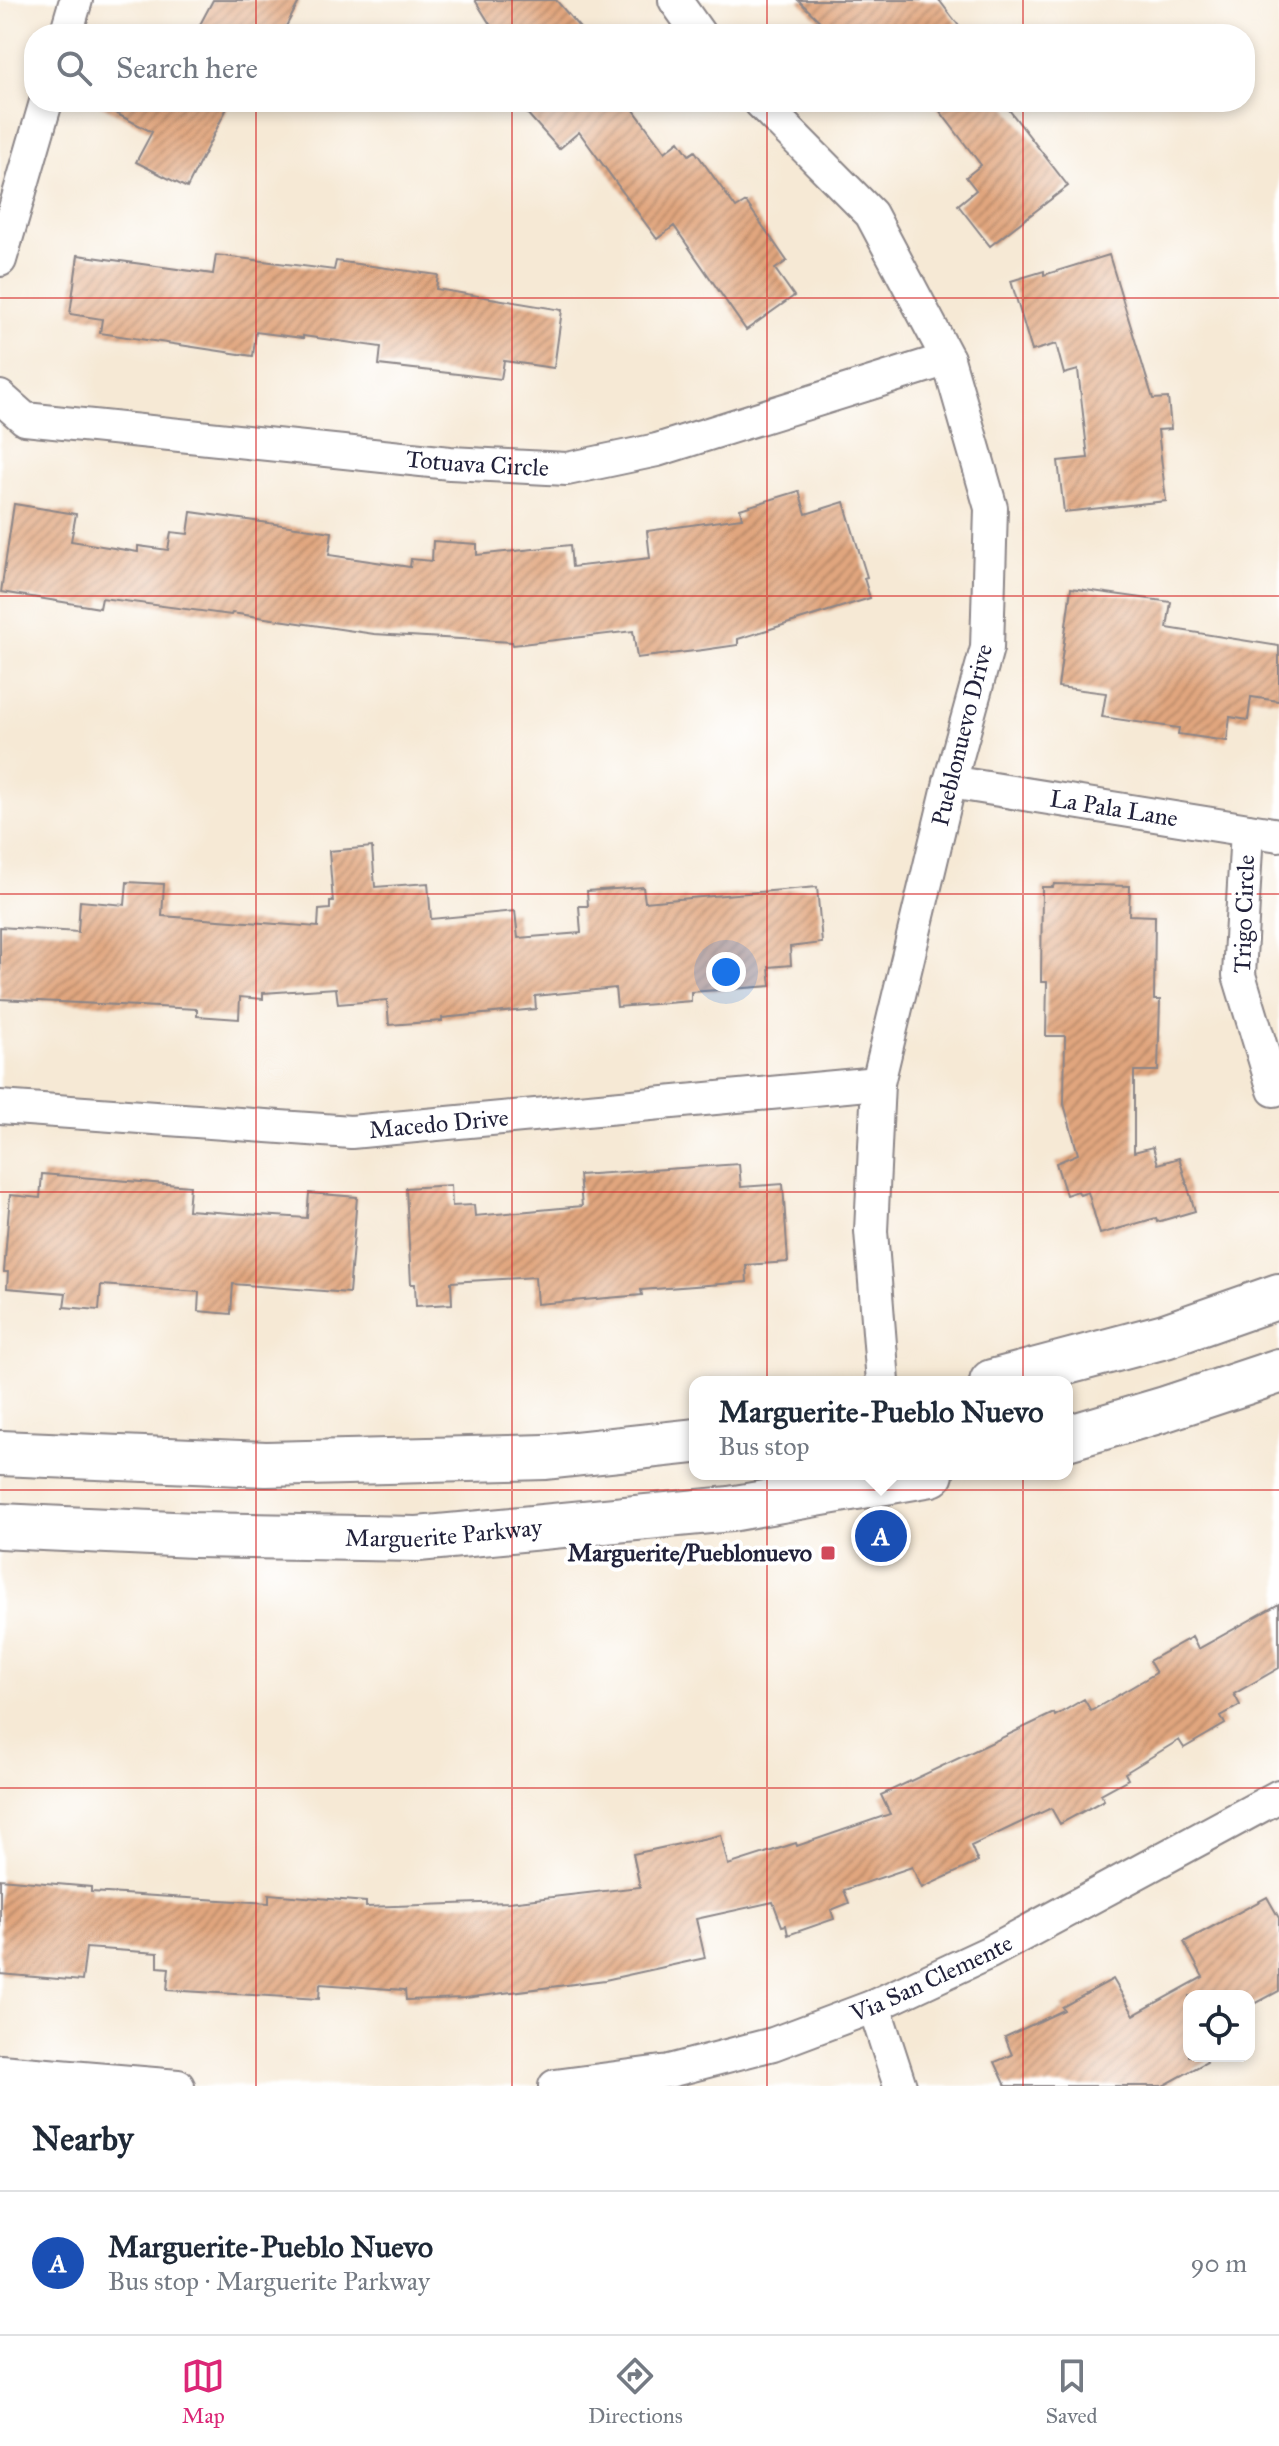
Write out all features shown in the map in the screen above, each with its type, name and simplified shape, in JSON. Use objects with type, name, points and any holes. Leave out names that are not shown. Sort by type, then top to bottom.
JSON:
[{"type":"main road","points":[[1015,1376],[1165,1336],[1279,1296]]},
{"type":"main road","points":[[1073,1436],[1279,1371]]},
{"type":"main road","points":[[0,1453],[266,1464],[546,1457],[689,1442]]},
{"type":"main road","name":"Marguerite Parkway","points":[[0,1526],[194,1535],[418,1539],[730,1509],[886,1480]]},
{"type":"street","points":[[69,24],[76,0]]},
{"type":"street","points":[[675,0],[692,24]]},
{"type":"street","points":[[0,260],[43,112]]},
{"type":"street","name":"Pueblonuevo Drive","points":[[770,112],[871,214],[948,359],[991,508],[987,648],[950,782],[878,1083],[871,1231],[883,1376]]},
{"type":"street","name":"Totuava Circle","points":[[0,397],[25,419],[450,463],[567,469],[657,450],[948,359]]},
{"type":"street","name":"La Pala Lane","points":[[950,782],[1279,835]]},
{"type":"street","name":"Trigo Circle","points":[[1247,830],[1239,975],[1274,1090]]},
{"type":"street","name":"Macedo Drive","points":[[0,1107],[351,1132],[878,1083]]},
{"type":"street","name":"Via San Clemente","points":[[555,2086],[669,2071],[773,2044],[874,2006],[990,1952],[1279,1796]]},
{"type":"street","points":[[874,2006],[900,2086]]},
{"type":"street","points":[[0,2071],[178,2086]]},
{"type":"building","points":[[213,0],[300,0],[287,24],[200,24]]},
{"type":"building","points":[[475,0],[556,0],[576,24],[490,24]]},
{"type":"building","points":[[798,0],[939,0],[957,24],[823,24]]},
{"type":"building","points":[[113,112],[225,112],[187,188],[136,162],[152,132]]},
{"type":"building","points":[[526,112],[635,112],[665,152],[679,141],[689,155],[695,151],[736,208],[746,202],[787,261],[775,269],[794,296],[746,330],[674,226],[657,239],[579,132],[559,149]]},
{"type":"building","points":[[941,112],[1011,112],[1068,186],[990,246],[958,205],[976,190],[966,177],[981,165]]},
{"type":"building","points":[[78,255],[213,274],[216,255],[334,270],[336,261],[438,275],[436,289],[562,310],[554,368],[504,361],[501,379],[379,365],[381,347],[303,336],[256,332],[253,356],[100,333],[102,319],[70,314]]},
{"type":"building","points":[[1109,255],[1153,399],[1168,398],[1171,429],[1158,430],[1166,501],[1064,512],[1058,461],[1088,458],[1078,370],[1064,374],[1056,344],[1032,351],[1011,281],[1044,271],[1044,275]]},
{"type":"building","points":[[799,491],[806,514],[844,502],[867,577],[864,578],[870,598],[738,639],[738,645],[703,650],[637,658],[633,631],[513,645],[512,642],[374,634],[102,598],[100,608],[1,592],[14,504],[76,514],[71,541],[138,552],[138,546],[168,550],[171,532],[188,534],[191,512],[332,532],[329,555],[410,567],[411,559],[432,561],[433,541],[477,544],[477,555],[570,545],[572,567],[650,558],[647,531],[742,518],[740,509]]},
{"type":"building","points":[[1071,588],[1171,602],[1167,628],[1279,646],[1279,701],[1251,697],[1248,720],[1230,717],[1227,741],[1178,734],[1179,728],[1102,717],[1106,693],[1058,687]]},
{"type":"building","points":[[372,847],[375,887],[428,883],[431,919],[515,911],[518,938],[581,933],[579,906],[588,906],[587,891],[643,887],[645,902],[817,887],[822,943],[790,947],[791,965],[769,967],[771,986],[691,992],[691,1001],[617,1007],[615,988],[535,996],[536,1009],[389,1025],[387,1000],[338,1004],[336,988],[263,993],[263,999],[240,997],[239,1019],[197,1016],[197,1009],[0,999],[0,927],[78,932],[80,901],[125,905],[127,882],[164,884],[162,916],[318,927],[319,910],[330,909],[330,902],[333,902],[329,851]]},
{"type":"building","points":[[1054,884],[1130,886],[1129,915],[1155,916],[1154,1000],[1160,1000],[1158,1071],[1134,1071],[1134,1152],[1153,1147],[1158,1164],[1179,1158],[1195,1211],[1100,1234],[1088,1192],[1066,1195],[1056,1163],[1078,1154],[1064,1104],[1065,1036],[1046,1036],[1047,982],[1041,982],[1042,887],[1053,887]]},
{"type":"building","points":[[739,1164],[741,1187],[783,1184],[788,1262],[746,1265],[747,1282],[641,1290],[642,1295],[537,1304],[535,1277],[451,1282],[452,1304],[416,1306],[415,1284],[411,1284],[406,1188],[451,1185],[452,1206],[474,1205],[475,1216],[582,1206],[579,1175]]},
{"type":"building","points":[[42,1174],[190,1186],[188,1210],[307,1218],[309,1193],[357,1197],[349,1293],[233,1284],[231,1314],[198,1311],[199,1292],[101,1285],[99,1310],[64,1307],[66,1293],[7,1288],[8,1272],[4,1272],[10,1195],[40,1198]]},
{"type":"building","points":[[1279,1604],[1279,1668],[1234,1694],[1240,1705],[1221,1716],[1225,1724],[1184,1748],[1179,1740],[1125,1773],[1128,1779],[1101,1794],[1104,1800],[1060,1824],[1051,1808],[971,1846],[978,1862],[922,1888],[912,1867],[844,1890],[849,1903],[831,1910],[834,1919],[788,1935],[773,1902],[696,1919],[705,1958],[605,1980],[465,1998],[406,2000],[405,1990],[320,1984],[319,1999],[167,1990],[169,1968],[158,1967],[158,1953],[86,1948],[82,1981],[0,1974],[0,1879],[91,1887],[91,1892],[269,1903],[269,1894],[366,1902],[366,1907],[509,1902],[640,1887],[633,1854],[721,1835],[728,1865],[796,1843],[797,1846],[890,1814],[881,1795],[1054,1713],[1055,1716],[1084,1699],[1091,1711],[1156,1673],[1149,1661],[1192,1637],[1198,1649]]},
{"type":"building","points":[[1267,1897],[1279,1918],[1279,1991],[1255,2004],[1255,1990],[1183,1990],[1183,2062],[1207,2062],[1163,2086],[1006,2086],[995,2062],[1012,2055],[1005,2037],[1064,2010],[1062,2007],[1113,1979],[1134,2015],[1203,1977],[1184,1942]]},
{"type":"place","name":"Marguerite-Pueblo Nuevo","points":[[881,1536]]},
{"type":"place","name":"Marguerite/Pueblonuevo","points":[[828,1553]]}]
